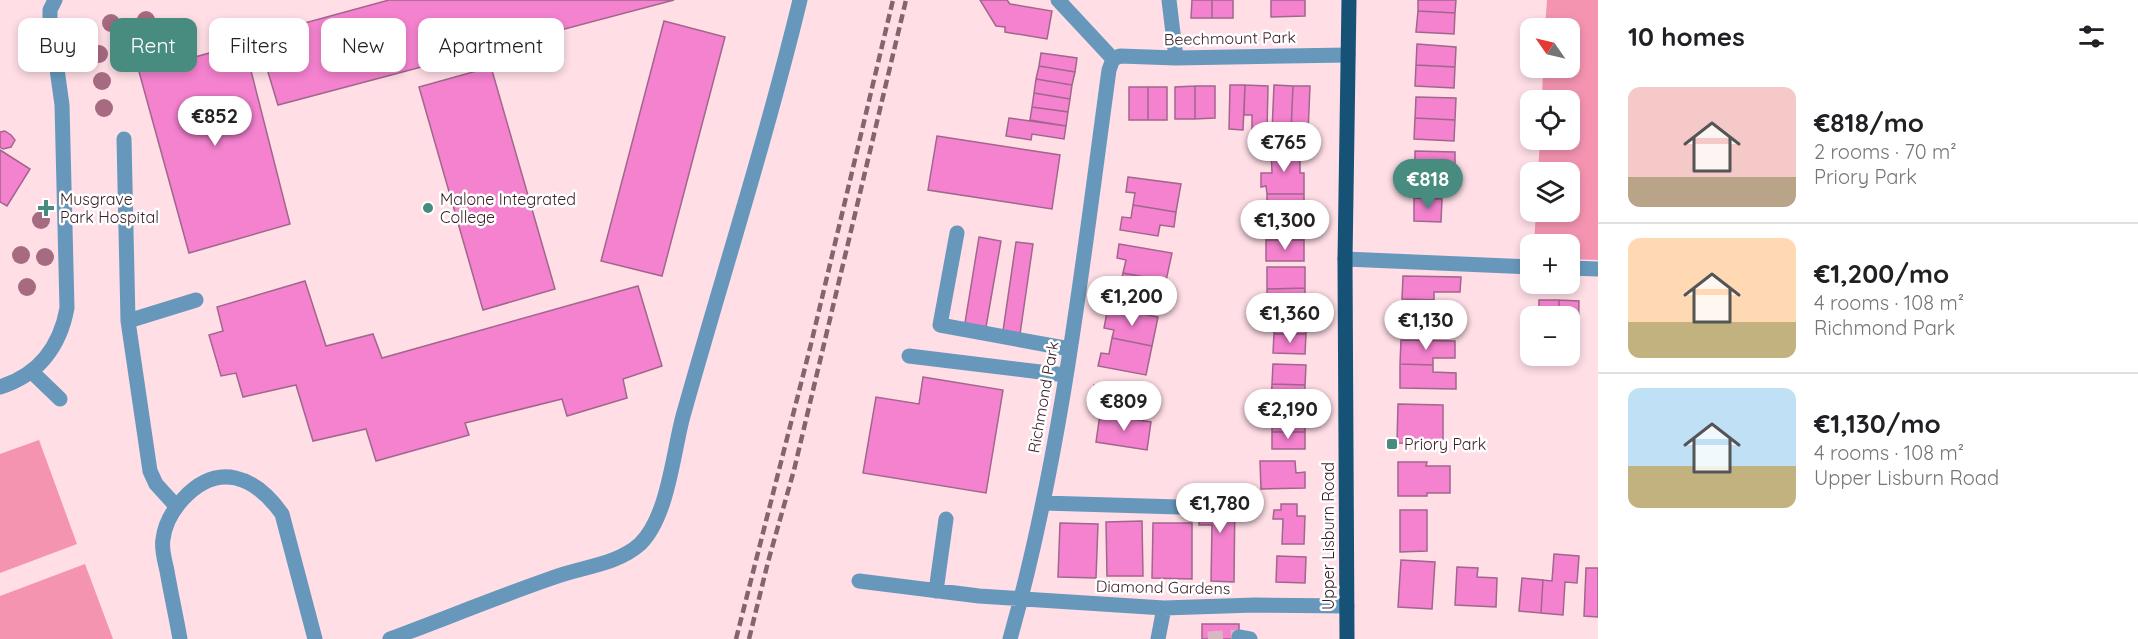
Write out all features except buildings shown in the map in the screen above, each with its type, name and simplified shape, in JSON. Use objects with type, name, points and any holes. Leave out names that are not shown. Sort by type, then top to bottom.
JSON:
[{"type":"main road","name":"Upper Lisburn Road","points":[[1347,639],[1345,259],[1349,0]]},
{"type":"street","points":[[0,387],[32,372],[59,338],[67,308],[62,105],[50,19],[55,0]]},
{"type":"street","points":[[390,639],[554,577],[616,558],[631,550],[651,530],[660,513],[683,418],[742,215],[800,0]]},
{"type":"street","points":[[1058,0],[1113,59]]},
{"type":"street","points":[[1169,0],[1176,58]]},
{"type":"street","name":"Beechmount Park","points":[[1113,59],[1120,56],[1176,58],[1348,54]]},
{"type":"street","name":"Richmond Park","points":[[1021,599],[1043,503],[1070,349],[1109,70],[1113,59]]},
{"type":"street","points":[[124,139],[128,321],[150,471],[156,484],[176,506]]},
{"type":"street","points":[[957,233],[940,325],[1070,349]]},
{"type":"street","points":[[1345,259],[1520,267]]},
{"type":"street","points":[[1580,268],[1598,269]]},
{"type":"street","points":[[128,321],[196,300]]},
{"type":"street","points":[[909,356],[1065,375]]},
{"type":"street","points":[[32,372],[60,399]]},
{"type":"street","points":[[180,639],[162,543],[165,524],[176,506],[199,483],[223,477],[256,486],[270,496],[282,514],[315,639]]},
{"type":"street","points":[[1043,503],[1179,507]]},
{"type":"street","points":[[936,591],[946,519]]},
{"type":"street","name":"Diamond Gardens","points":[[859,581],[1021,599],[1164,608],[1255,605],[1347,606]]},
{"type":"street","points":[[1010,639],[1021,599]]},
{"type":"street","points":[[1162,639],[1164,608]]},
{"type":"shaded area","points":[[1547,0],[1598,0],[1598,260],[1580,259],[1580,234],[1535,234],[1535,222],[1580,222],[1580,162],[1539,162],[1539,150],[1580,150],[1580,90],[1542,90],[1543,78],[1580,78],[1580,18],[1546,18]]},
{"type":"shaded area","points":[[39,440],[77,544],[0,573],[0,454]]},
{"type":"shaded area","points":[[85,564],[113,639],[0,639],[0,596]]},
{"type":"tunnel","points":[[1208,639],[1239,637]]},
{"type":"railway","points":[[736,639],[811,344],[893,0]]},
{"type":"railway","points":[[749,639],[794,470],[906,0]]},
{"type":"place","name":"Musgrave Park Hospital","points":[[46,208]]},
{"type":"place","name":"Malone Integrated College","points":[[428,208]]},
{"type":"place","name":"Priory Park","points":[[1392,444]]}]
